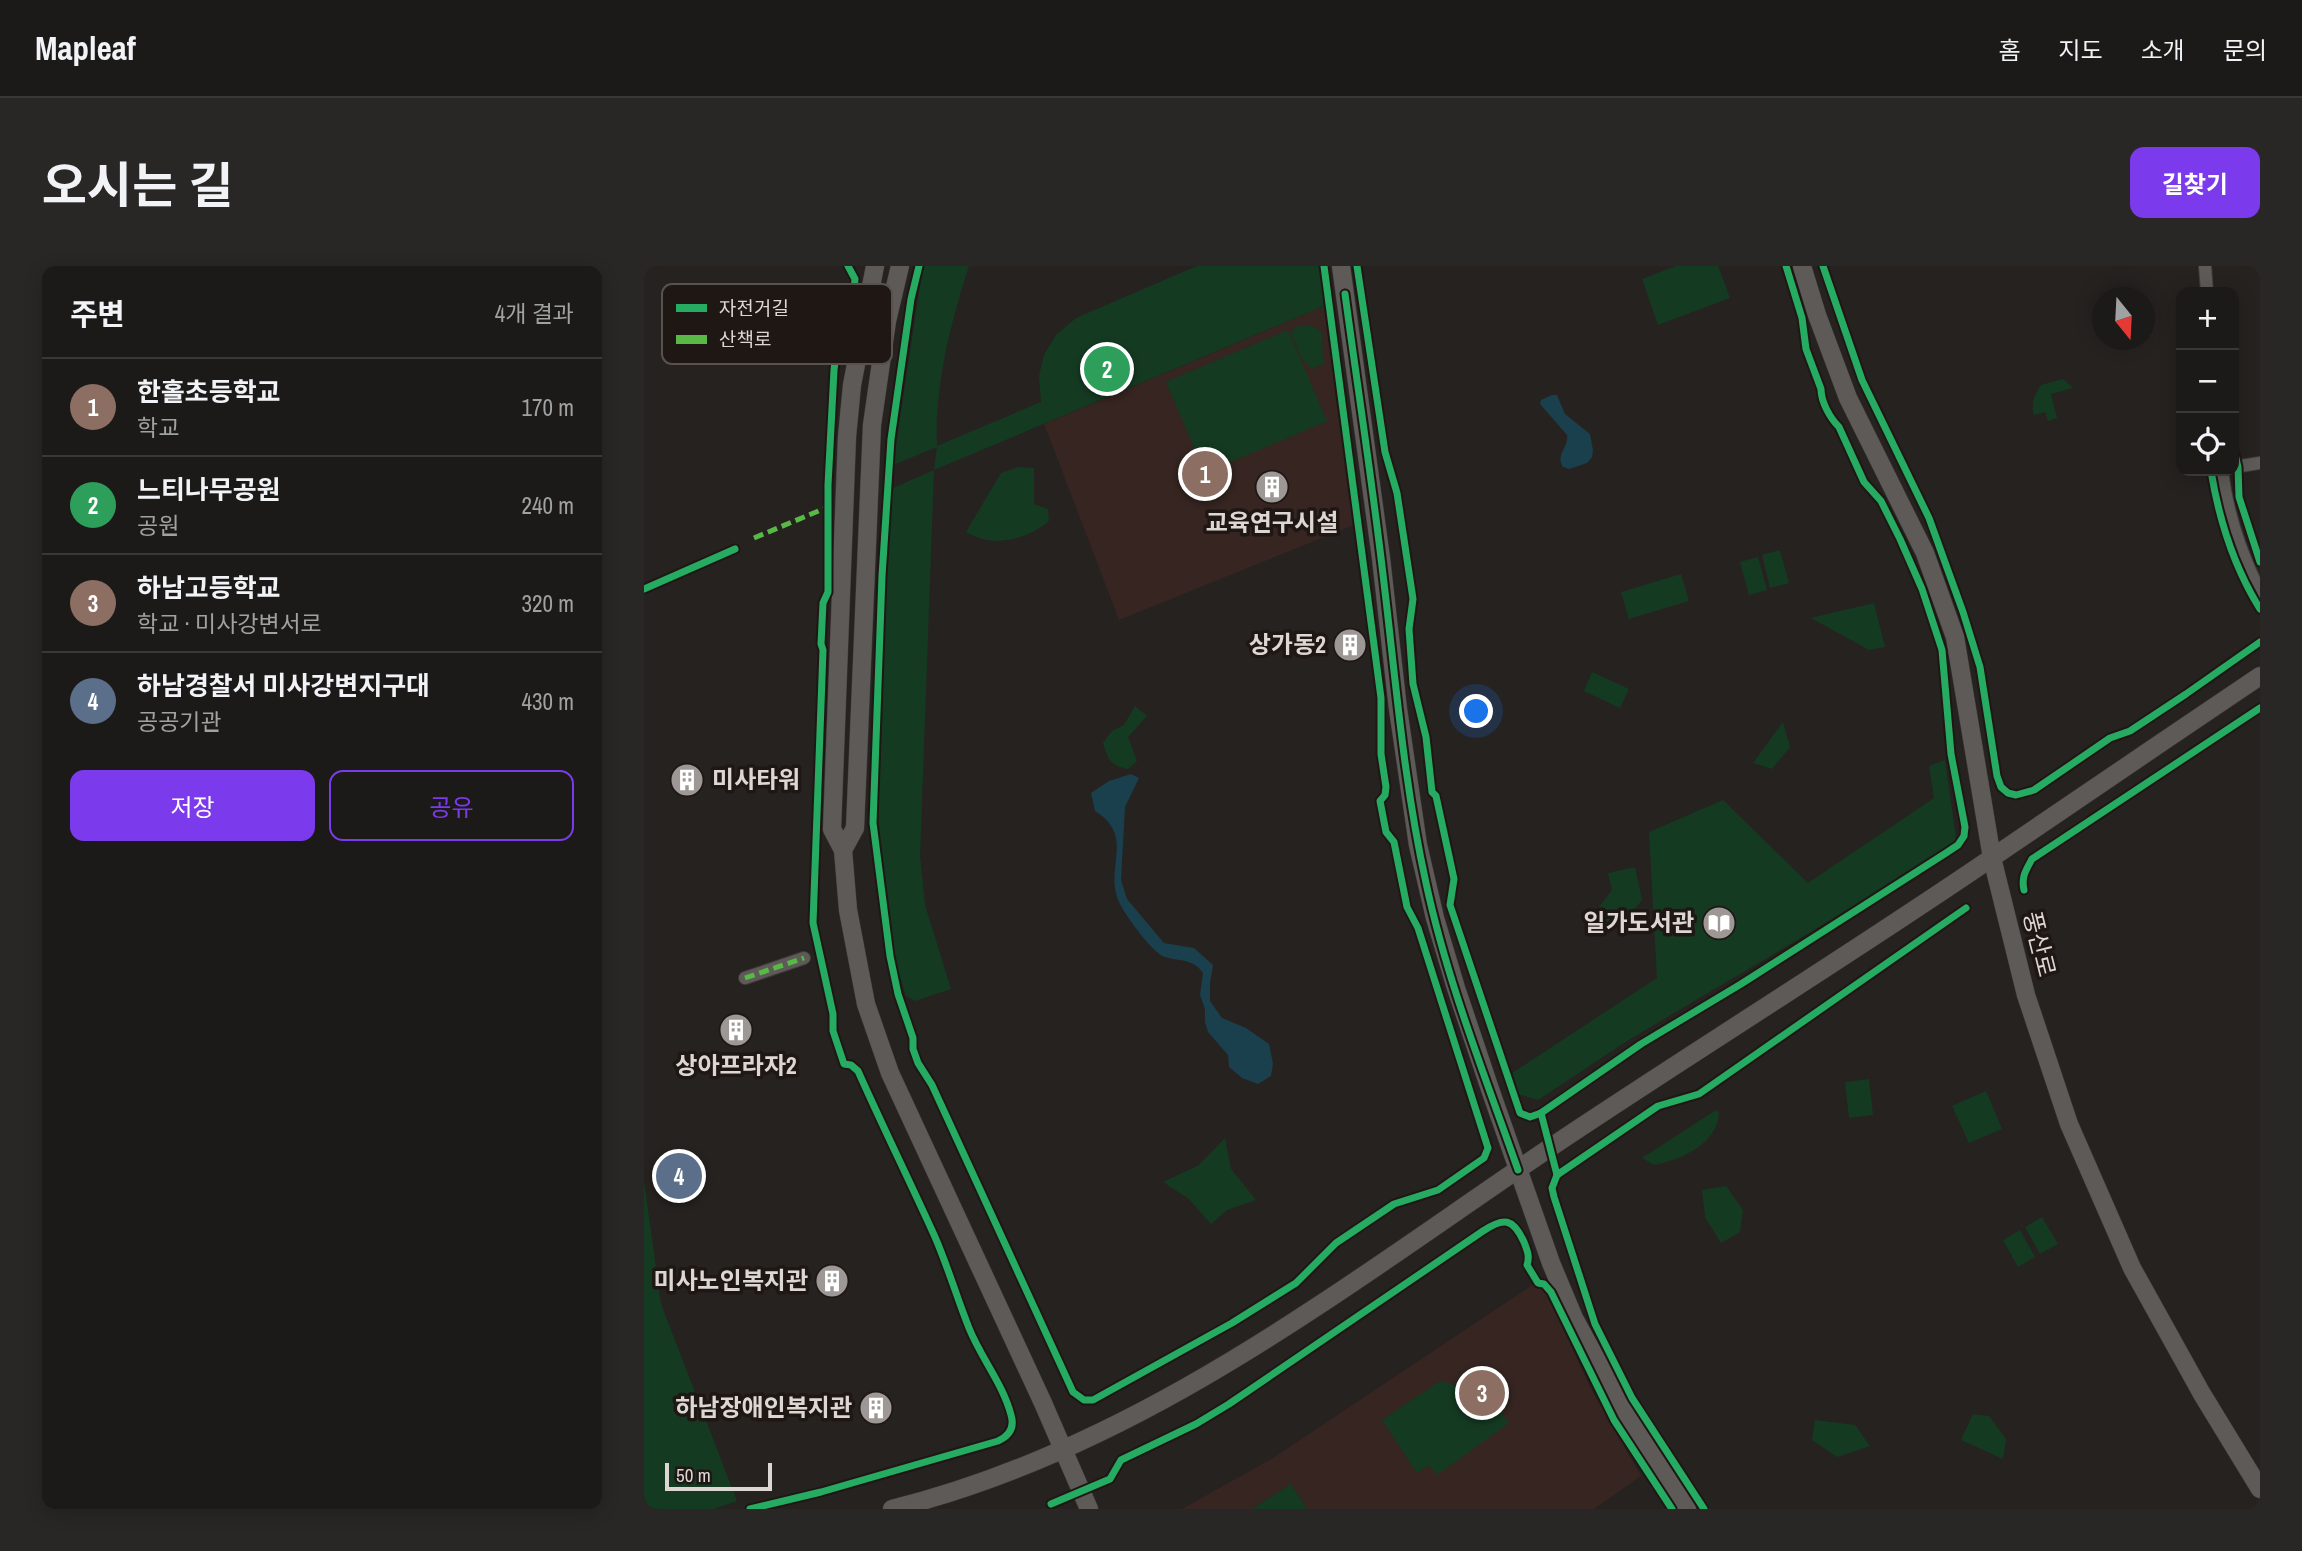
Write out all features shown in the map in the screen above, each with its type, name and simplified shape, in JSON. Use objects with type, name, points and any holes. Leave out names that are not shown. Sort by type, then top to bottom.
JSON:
[{"type":"main road","points":[[871,284],[874,266]]},
{"type":"main road","points":[[892,300],[900,266]]},
{"type":"main road","points":[[1341,266],[1381,558],[1398,709],[1418,845],[1429,896],[1455,988],[1550,1263],[1574,1318],[1633,1426],[1687,1509]]},
{"type":"main road","name":"풍산로","points":[[1802,266],[1848,398],[1925,553],[1943,597],[1963,674],[1992,858],[2026,995],[2069,1124],[2132,1268],[2160,1322],[2257,1479]]},
{"type":"main road","points":[[856,364],[848,438],[832,830],[843,850],[848,910],[859,973],[876,1035],[890,1073],[1089,1509]]},
{"type":"main road","points":[[843,850],[855,828],[872,425],[881,364]]},
{"type":"main road","points":[[892,1509],[962,1489],[1107,1431],[1208,1376],[1992,858],[2260,676]]},
{"type":"street","points":[[2205,266],[2207,287]]},
{"type":"street","points":[[2239,466],[2260,463]]},
{"type":"street","points":[[2223,476],[2241,547],[2260,592]]},
{"type":"street","points":[[745,978],[804,958]]},
{"type":"shaded area","points":[[1324,306],[1354,525],[1119,620],[1044,424]]},
{"type":"shaded area","points":[[1534,1284],[1544,1287],[1590,1387],[1641,1476],[1594,1509],[1182,1509],[1273,1458]]},
{"type":"green space","points":[[923,266],[969,266],[945,355],[938,401],[937,446],[1041,402],[1039,376],[1044,355],[1056,335],[1076,318],[1197,266],[1321,266],[1324,306],[934,470],[937,447],[893,465]]},
{"type":"green space","points":[[1676,266],[1718,266],[1730,298],[1658,325],[1642,279]]},
{"type":"green space","points":[[1312,326],[1322,332],[1323,364],[1312,369],[1301,357],[1291,333],[1295,327]]},
{"type":"green space","points":[[1288,330],[1327,421],[1205,473],[1166,382]]},
{"type":"green space","points":[[2063,379],[2073,388],[2051,394],[2057,418],[2048,421],[2045,412],[2034,415],[2034,399],[2041,385]]},
{"type":"green space","points":[[1018,467],[1034,468],[1034,504],[1048,509],[1049,521],[1029,533],[1008,540],[987,540],[966,532],[1001,473]]},
{"type":"green space","points":[[934,470],[920,856],[925,905],[951,989],[915,1001],[906,996],[889,932],[878,812],[880,711],[891,489]]},
{"type":"green space","points":[[1780,550],[1789,583],[1770,588],[1762,555]]},
{"type":"green space","points":[[1758,557],[1767,590],[1749,595],[1740,562]]},
{"type":"green space","points":[[1681,574],[1689,601],[1629,619],[1621,592]]},
{"type":"green space","points":[[1874,603],[1885,647],[1869,650],[1811,618]]},
{"type":"green space","points":[[1592,672],[1629,689],[1620,708],[1584,691]]},
{"type":"green space","points":[[1135,706],[1147,716],[1128,737],[1137,761],[1128,769],[1111,761],[1103,743],[1112,731],[1124,725]]},
{"type":"green space","points":[[1783,722],[1790,747],[1772,769],[1753,763]]},
{"type":"green space","points":[[1945,760],[1957,845],[1627,1041],[1538,1100],[1518,1094],[1509,1075],[1657,978],[1649,832],[1723,800],[1808,883],[1934,798],[1929,766]]},
{"type":"green space","points":[[1635,867],[1642,900],[1620,927],[1593,915],[1612,890],[1608,873]]},
{"type":"green space","points":[[1869,1079],[1873,1115],[1849,1118],[1845,1082]]},
{"type":"green space","points":[[1986,1091],[2002,1129],[1969,1143],[1952,1106]]},
{"type":"green space","points":[[1716,1110],[1719,1113],[1712,1134],[1696,1149],[1654,1165],[1642,1158]]},
{"type":"green space","points":[[1225,1138],[1231,1169],[1256,1200],[1227,1210],[1211,1224],[1189,1199],[1163,1182],[1199,1165]]},
{"type":"green space","points":[[644,1181],[661,1304],[737,1501],[714,1509],[644,1509]]},
{"type":"green space","points":[[1726,1186],[1743,1210],[1740,1232],[1721,1243],[1705,1217],[1702,1190]]},
{"type":"green space","points":[[2042,1217],[2058,1244],[2040,1254],[2025,1227]]},
{"type":"green space","points":[[2020,1230],[2035,1257],[2018,1267],[2003,1240]]},
{"type":"green space","points":[[1440,1381],[1489,1395],[1509,1423],[1437,1475],[1429,1465],[1417,1473],[1382,1420]]},
{"type":"green space","points":[[1973,1414],[1989,1416],[2006,1439],[2003,1459],[1961,1440]]},
{"type":"green space","points":[[1815,1420],[1855,1425],[1870,1446],[1837,1457],[1812,1440]]},
{"type":"green space","points":[[1291,1484],[1307,1509],[1252,1509]]},
{"type":"water","points":[[1557,395],[1565,414],[1590,434],[1593,450],[1587,463],[1569,469],[1563,467],[1561,455],[1567,435],[1540,404],[1541,400]]},
{"type":"water","points":[[1131,774],[1139,778],[1125,807],[1121,880],[1127,899],[1164,943],[1194,948],[1213,965],[1210,1001],[1222,1018],[1246,1028],[1269,1044],[1273,1064],[1271,1076],[1258,1084],[1242,1078],[1229,1067],[1228,1055],[1208,1032],[1200,995],[1203,973],[1191,963],[1160,954],[1140,934],[1120,904],[1114,878],[1117,843],[1107,821],[1095,811],[1091,793],[1109,781]]},
{"type":"marked path","points":[[754,538],[828,507]]},
{"type":"marked path","points":[[745,978],[804,958]]},
{"type":"cycle path","points":[[848,266],[855,279],[855,284]]},
{"type":"cycle path","points":[[919,266],[911,299],[891,439],[882,576],[873,823],[890,956],[918,1063],[932,1085],[1073,1392],[1084,1400],[1093,1400],[1232,1323],[1296,1283],[1336,1243],[1394,1204],[1438,1190],[1484,1158],[1488,1148],[1418,928],[1407,907],[1394,842],[1386,832],[1380,801],[1385,795],[1386,787],[1381,754],[1381,698],[1324,266]]},
{"type":"cycle path","points":[[1357,266],[1385,452],[1397,493],[1413,599],[1409,629],[1413,684],[1426,737],[1432,792],[1436,796],[1454,879],[1450,905],[1520,1113],[1530,1117],[1541,1113],[1641,1044],[1741,984],[1946,853],[1958,845],[1964,836],[1965,827],[1951,754],[1942,650],[1922,589],[1900,539],[1881,501],[1864,482],[1839,427],[1824,404],[1806,349],[1802,318],[1786,266]]},
{"type":"cycle path","points":[[1823,266],[1862,380],[1929,518],[1963,612],[1980,667],[2001,787],[2016,795],[2034,790],[2110,738],[2130,731],[2260,642]]},
{"type":"cycle path","points":[[1345,294],[1418,846],[1435,920],[1456,992],[1518,1170]]},
{"type":"cycle path","points":[[750,1509],[821,1492],[998,1441],[1012,1428],[1011,1415],[1003,1393],[969,1328],[935,1237],[858,1071],[851,1065],[844,1064],[833,1031],[833,1014],[813,923],[823,650],[821,644],[823,603],[828,592],[828,485],[835,364]]},
{"type":"cycle path","points":[[2212,476],[2229,543],[2242,577],[2260,609]]},
{"type":"cycle path","points":[[2238,476],[2239,497],[2260,562]]},
{"type":"cycle path","points":[[644,589],[735,549]]},
{"type":"cycle path","points":[[2024,890],[2024,877],[2032,859],[2260,708]]},
{"type":"cycle path","points":[[1557,1175],[1658,1106],[1699,1094],[1966,908]]},
{"type":"cycle path","points":[[1541,1113],[1557,1175],[1552,1188],[1554,1197],[1595,1324],[1632,1398],[1704,1509]]},
{"type":"cycle path","points":[[1051,1504],[1110,1479],[1121,1460],[1196,1424],[1229,1404],[1483,1231],[1497,1223],[1507,1222],[1520,1234],[1528,1253],[1527,1265],[1538,1283],[1544,1284],[1551,1292],[1614,1420],[1672,1509]]},
{"type":"place","name":"느티나무공원","points":[[1107,369]]},
{"type":"place","name":"한홀초등학교","points":[[1205,474]]},
{"type":"place","name":"교육연구시설","points":[[1272,487]]},
{"type":"place","name":"상가동2","points":[[1350,645]]},
{"type":"place","name":"미사타워","points":[[687,780]]},
{"type":"place","name":"일가도서관","points":[[1719,923]]},
{"type":"place","name":"상아프라자2","points":[[736,1030]]},
{"type":"place","name":"하남경찰서 미사강변지구대","points":[[679,1176]]},
{"type":"place","name":"미사노인복지관","points":[[832,1281]]},
{"type":"place","name":"하남고등학교","points":[[1482,1393]]},
{"type":"place","name":"하남장애인복지관","points":[[876,1408]]}]
